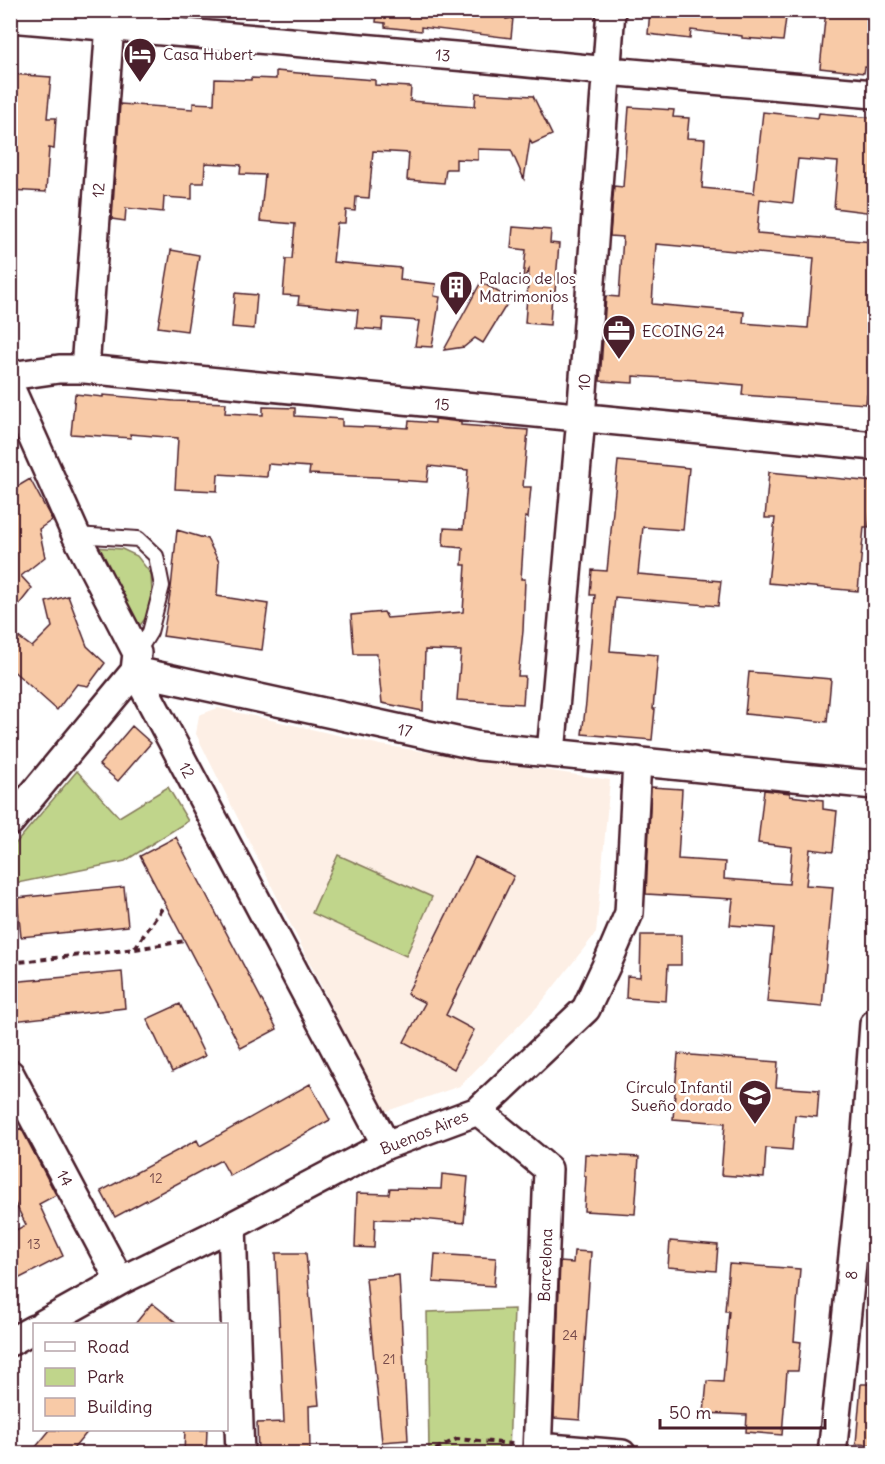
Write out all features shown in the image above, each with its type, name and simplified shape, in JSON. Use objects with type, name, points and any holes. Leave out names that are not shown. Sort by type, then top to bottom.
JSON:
[{"type":"street","name":"10","points":[[551,753],[581,418],[611,10]]},
{"type":"street","name":"13","points":[[10,18],[110,18],[608,71],[874,94]]},
{"type":"street","name":"12","points":[[85,369],[110,18]]},
{"type":"street","name":"15","points":[[10,376],[59,369],[85,369],[874,446]]},
{"type":"street","name":"12","points":[[10,387],[136,662],[386,1145]]},
{"type":"street","name":"17","points":[[136,662],[479,746],[874,785]]},
{"type":"street","points":[[10,822],[136,662]]},
{"type":"street","name":"Buenos Aires","points":[[45,1323],[120,1281],[232,1226],[386,1145],[478,1111],[586,1009],[628,913],[637,761]]},
{"type":"street","name":"8","points":[[832,1454],[870,1132],[874,1024]]},
{"type":"street","name":"14","points":[[10,1074],[120,1281]]},
{"type":"street","name":"Barcelona","points":[[478,1111],[548,1169],[537,1450]]},
{"type":"street","points":[[232,1226],[240,1454]]},
{"type":"street","points":[[10,1342],[33,1330]]},
{"type":"street","points":[[537,1450],[622,1454]]},
{"type":"lane","points":[[76,535],[138,538],[156,556],[162,586],[150,632],[136,662]]},
{"type":"path","points":[[135,949],[165,904]]},
{"type":"path","points":[[10,963],[185,941]]},
{"type":"path","points":[[426,1454],[457,1439],[537,1450]]},
{"type":"shaded area","points":[[218,708],[381,745],[610,780],[596,933],[541,1003],[460,1086],[384,1112],[196,734],[199,715]]},
{"type":"green space","points":[[93,547],[122,549],[137,556],[151,574],[152,594],[147,616],[135,632]]},
{"type":"green space","points":[[77,771],[119,817],[168,787],[188,821],[125,861],[12,884],[11,946],[11,849]]},
{"type":"green space","points":[[338,855],[432,897],[406,956],[312,913]]},
{"type":"green space","points":[[514,1309],[509,1453],[429,1453],[427,1312]]},
{"type":"building","points":[[377,10],[507,10],[506,19],[513,18],[511,38],[421,27],[421,31],[385,27],[385,23],[376,22]]},
{"type":"building","points":[[650,10],[787,10],[783,41],[742,38],[742,36],[691,30],[690,39],[648,34]]},
{"type":"building","points":[[826,10],[874,10],[874,68],[865,67],[864,73],[820,68]]},
{"type":"building","points":[[276,71],[375,80],[375,85],[411,87],[410,101],[475,106],[476,93],[533,96],[552,135],[532,144],[530,140],[524,179],[511,150],[478,149],[478,160],[456,159],[456,169],[446,169],[444,183],[407,180],[409,153],[373,151],[369,198],[356,197],[355,211],[346,210],[345,223],[337,223],[333,262],[401,268],[400,280],[436,284],[434,296],[440,297],[432,347],[415,346],[419,321],[383,318],[382,330],[356,328],[358,310],[298,304],[299,296],[283,295],[286,259],[292,259],[295,224],[260,221],[265,175],[240,174],[241,165],[205,163],[204,183],[192,183],[192,199],[164,197],[163,212],[126,208],[125,221],[112,219],[120,104],[193,109],[193,103],[214,104],[215,79],[276,79]]},
{"type":"building","points":[[10,74],[51,77],[47,118],[56,118],[54,149],[49,148],[46,192],[10,190]]},
{"type":"building","points":[[629,107],[674,110],[673,117],[689,118],[687,138],[705,139],[702,188],[754,193],[763,112],[818,118],[819,113],[874,118],[874,213],[834,208],[838,162],[798,159],[793,203],[760,199],[757,233],[874,242],[874,360],[872,393],[867,395],[866,404],[742,395],[743,385],[696,380],[633,376],[633,383],[600,381],[606,296],[619,297],[623,237],[610,236],[614,186],[623,187]],"holes":[[[656,244],[814,258],[808,328],[743,323],[744,312],[652,304]]]},
{"type":"building","points":[[513,227],[551,230],[550,243],[559,244],[550,325],[525,323],[529,270],[523,279],[526,250],[511,248]]},
{"type":"building","points":[[171,250],[199,255],[187,331],[158,327]]},
{"type":"building","points":[[481,282],[510,299],[483,343],[475,338],[464,347],[444,350]]},
{"type":"building","points":[[235,293],[257,295],[254,329],[232,327]]},
{"type":"building","points":[[75,394],[226,403],[225,413],[263,415],[263,407],[295,408],[295,416],[342,419],[342,426],[408,428],[409,421],[435,423],[435,419],[461,422],[461,425],[528,430],[523,487],[531,487],[528,518],[525,517],[521,579],[525,579],[523,631],[518,676],[525,676],[523,704],[457,700],[461,651],[425,650],[423,711],[382,703],[377,654],[354,654],[351,615],[384,612],[387,618],[463,612],[466,565],[462,565],[463,548],[443,546],[444,528],[463,529],[468,470],[429,466],[427,482],[398,480],[398,478],[309,474],[310,467],[268,464],[267,477],[218,474],[217,491],[175,489],[178,438],[130,434],[131,438],[71,434]]},
{"type":"building","points":[[618,461],[689,468],[683,530],[643,527],[638,574],[721,581],[718,606],[615,597],[610,651],[658,655],[652,740],[582,734],[595,595],[590,595],[592,570],[607,571]]},
{"type":"building","points":[[769,472],[874,482],[869,527],[864,527],[858,591],[768,583],[775,518],[765,518]]},
{"type":"building","points":[[30,479],[52,520],[39,529],[45,557],[21,576],[32,588],[10,616],[10,491]]},
{"type":"building","points":[[177,530],[207,539],[219,562],[217,596],[268,604],[262,650],[163,636]]},
{"type":"building","points":[[68,596],[87,646],[105,663],[88,686],[77,684],[57,710],[10,668],[10,631],[32,647],[52,627],[46,602]]},
{"type":"building","points":[[749,672],[831,679],[827,722],[745,714]]},
{"type":"building","points":[[132,726],[151,743],[118,781],[99,765]]},
{"type":"building","points":[[651,787],[682,789],[678,859],[725,862],[724,879],[789,884],[792,847],[758,843],[764,790],[823,800],[823,809],[837,811],[833,852],[810,849],[806,885],[833,887],[822,1007],[767,1002],[774,928],[730,925],[733,899],[646,894]]},
{"type":"building","points":[[176,837],[277,1029],[241,1048],[140,856]]},
{"type":"building","points":[[475,857],[514,876],[446,1015],[474,1030],[454,1069],[404,1042],[425,1003],[407,994]]},
{"type":"building","points":[[124,887],[128,926],[21,937],[17,898]]},
{"type":"building","points":[[641,935],[681,935],[681,965],[668,965],[666,1001],[626,998],[627,976],[640,977]]},
{"type":"building","points":[[122,972],[125,1008],[13,1021],[10,982]]},
{"type":"building","points":[[180,1004],[205,1056],[172,1072],[147,1019]]},
{"type":"building","points":[[678,1054],[778,1062],[776,1087],[819,1090],[817,1117],[795,1115],[792,1150],[766,1148],[764,1178],[721,1175],[725,1123],[673,1119]]},
{"type":"building","points":[[310,1084],[330,1120],[230,1176],[221,1160],[115,1217],[101,1191],[197,1140],[200,1146]]},
{"type":"building","points":[[21,1128],[56,1195],[39,1204],[63,1256],[10,1283],[10,1233],[26,1225],[10,1193],[10,1133]]},
{"type":"building","points":[[585,1154],[639,1157],[635,1214],[584,1211]]},
{"type":"building","points":[[442,1174],[468,1177],[464,1223],[411,1218],[411,1220],[375,1219],[374,1248],[355,1247],[357,1193],[389,1194],[390,1188],[441,1189]]},
{"type":"building","points":[[670,1241],[718,1245],[716,1271],[668,1267]]},
{"type":"building","points":[[574,1251],[591,1252],[580,1420],[554,1418],[560,1262],[573,1263]]},
{"type":"building","points":[[276,1253],[306,1253],[319,1405],[309,1406],[310,1450],[258,1452],[257,1423],[284,1422]]},
{"type":"building","points":[[435,1254],[496,1258],[494,1286],[433,1282]]},
{"type":"building","points":[[729,1264],[800,1269],[794,1341],[801,1342],[798,1371],[787,1371],[782,1435],[746,1432],[747,1415],[704,1413],[707,1381],[723,1382],[729,1311],[725,1311]]},
{"type":"building","points":[[399,1275],[408,1440],[382,1442],[366,1278]]},
{"type":"building","points":[[152,1303],[177,1323],[136,1323]]},
{"type":"building","points":[[861,1384],[874,1384],[874,1445],[856,1444]]},
{"type":"building","points":[[49,1431],[88,1431],[69,1454],[30,1454]]},
{"type":"building","points":[[185,1431],[207,1431],[206,1454],[184,1454]]},
{"type":"place","name":"Casa Hubert","points":[[140,83]]},
{"type":"place","name":"Palacio de los Matrimonios","points":[[456,316]]},
{"type":"place","name":"ECOING 24","points":[[619,360]]},
{"type":"place","name":"Círculo Infantil Sueño dorado","points":[[755,1125]]}]
